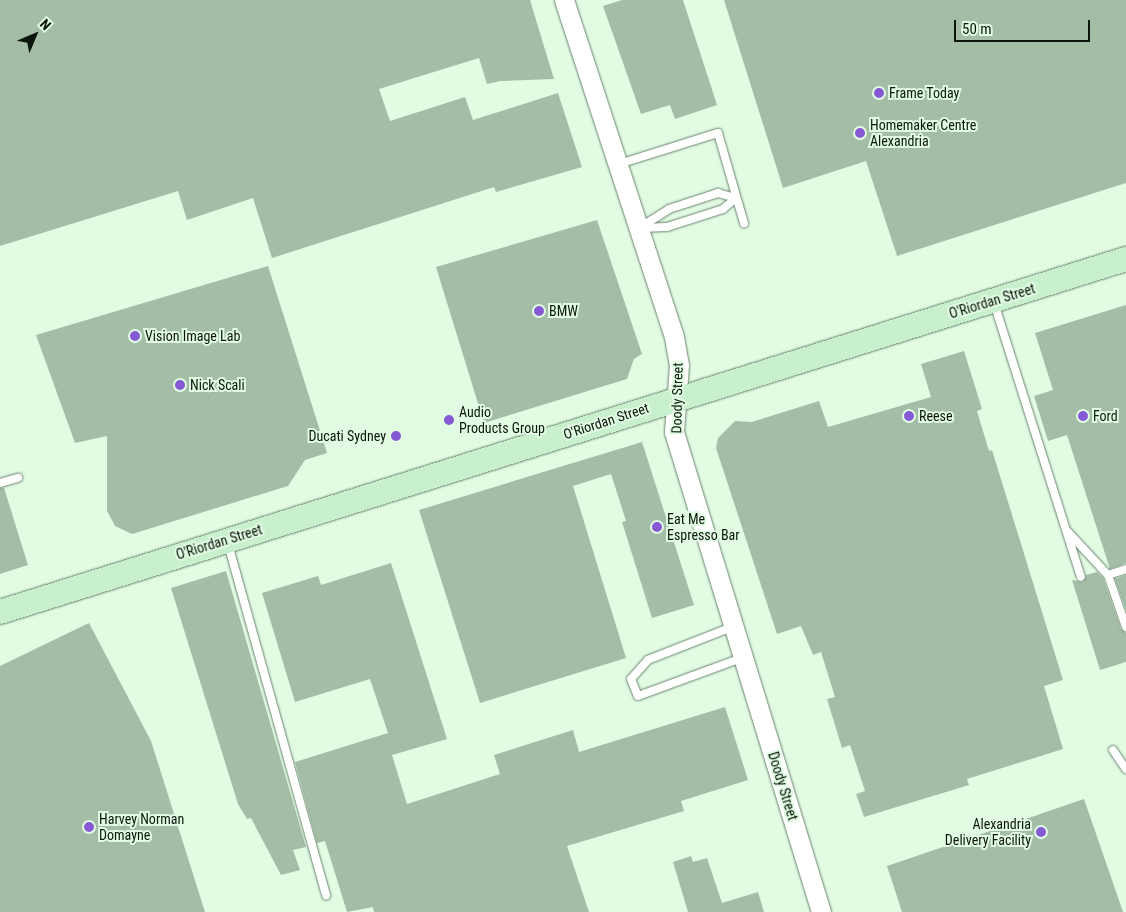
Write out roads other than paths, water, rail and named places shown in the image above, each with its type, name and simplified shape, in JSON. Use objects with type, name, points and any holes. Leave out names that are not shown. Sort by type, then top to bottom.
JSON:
[{"type":"main road","name":"O'Riordan Street","points":[[0,612],[1126,259]]},
{"type":"street","name":"Doody Street","points":[[564,0],[674,337],[679,365],[674,432],[821,912]]},
{"type":"lane","points":[[617,165],[718,133],[744,223]]},
{"type":"lane","points":[[639,228],[669,209],[718,193],[736,198]]},
{"type":"lane","points":[[639,228],[667,228],[723,210],[736,198]]},
{"type":"lane","points":[[994,301],[1081,577]]},
{"type":"lane","points":[[0,483],[18,478]]},
{"type":"lane","points":[[1066,530],[1108,575],[1126,627]]},
{"type":"lane","points":[[227,540],[326,896]]},
{"type":"lane","points":[[1108,575],[1126,569]]},
{"type":"lane","points":[[734,626],[648,660],[631,679],[638,696],[744,658]]},
{"type":"lane","points":[[1113,750],[1126,769]]},
{"type":"place","name":"Frame Today","points":[[879,93]]},
{"type":"place","name":"Homemaker Centre Alexandria","points":[[860,133]]},
{"type":"place","name":"BMW","points":[[539,311]]},
{"type":"place","name":"Vision Image Lab","points":[[135,336]]},
{"type":"place","name":"Nick Scali","points":[[180,385]]},
{"type":"place","name":"Reese","points":[[909,416]]},
{"type":"place","name":"Ford","points":[[1083,416]]},
{"type":"place","name":"Audio Products Group","points":[[449,420]]},
{"type":"place","name":"Ducati Sydney","points":[[396,436]]},
{"type":"place","name":"Eat Me Espresso Bar","points":[[657,527]]},
{"type":"place","name":"Harvey Norman Domayne","points":[[89,827]]},
{"type":"place","name":"Alexandria Delivery Facility","points":[[1041,832]]}]
